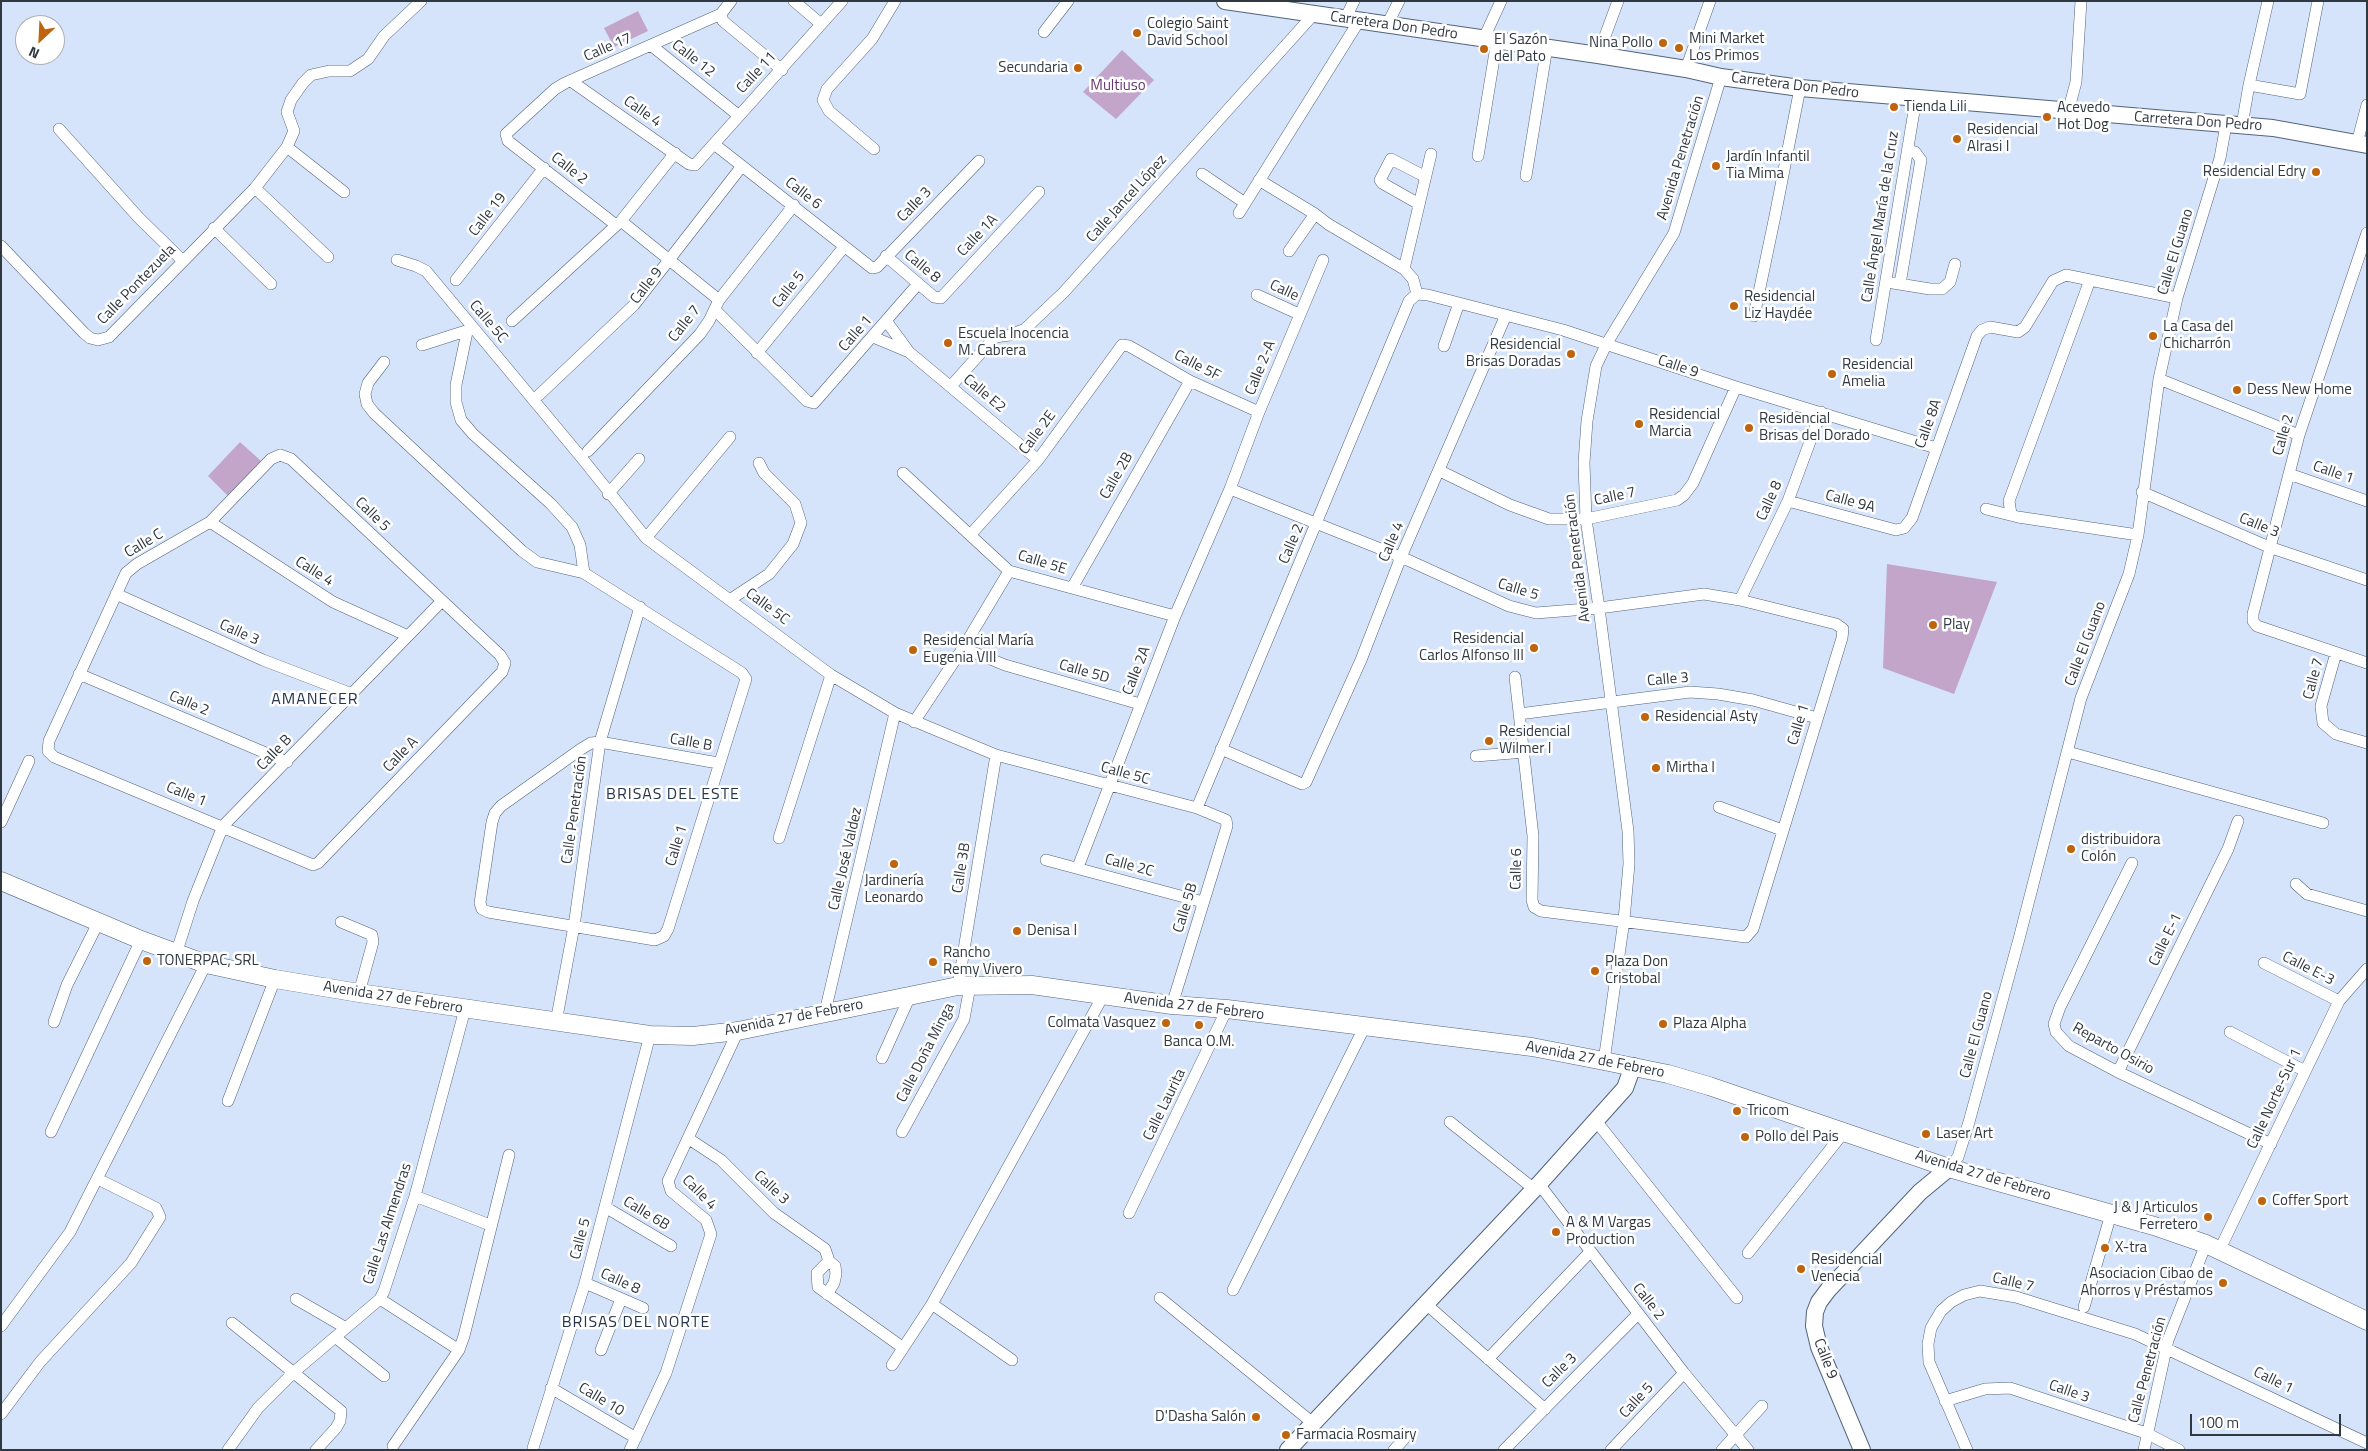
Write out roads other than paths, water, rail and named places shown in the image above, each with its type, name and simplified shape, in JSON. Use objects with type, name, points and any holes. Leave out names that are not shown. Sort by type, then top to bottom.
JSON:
[{"type":"main road","name":"Avenida 27 de Febrero","points":[[1,881],[141,940],[206,964],[275,979],[359,993],[650,1035],[693,1036],[738,1031],[825,1012],[964,986],[1032,985],[1172,1005],[1227,1009],[1364,1028],[1532,1047],[1633,1066],[1709,1086],[1950,1168],[2111,1214],[2213,1246],[2367,1321]]},
{"type":"street","points":[[344,192],[287,147],[294,131],[287,112],[303,83],[311,75],[329,71],[350,71],[368,59],[384,36],[421,1]]},
{"type":"street","name":"Calle 17","points":[[505,136],[507,132],[555,89],[571,80],[652,46],[721,14],[731,1]]},
{"type":"street","points":[[794,1],[821,24]]},
{"type":"street","name":"Calle 11","points":[[695,165],[842,1]]},
{"type":"street","points":[[874,149],[829,112],[824,100],[827,90],[872,39],[895,1]]},
{"type":"street","points":[[1044,32],[1068,1]]},
{"type":"street","name":"Carretera Don Pedro","points":[[1225,1],[1279,5],[1313,15],[1598,54],[1721,77],[1800,88],[2273,128],[2362,144]]},
{"type":"street","points":[[1239,213],[1352,20],[1354,1]]},
{"type":"street","points":[[1387,25],[1400,1]]},
{"type":"street","points":[[1478,156],[1491,39],[1501,1]]},
{"type":"street","points":[[1598,54],[1618,1]]},
{"type":"street","points":[[1686,69],[1710,1]]},
{"type":"street","points":[[2068,112],[2076,82],[2082,1]]},
{"type":"street","name":"Calle El Guano","points":[[1950,1168],[1958,1157],[1969,1122],[2081,698],[2129,574],[2138,535],[2142,492],[2159,379],[2177,298],[2220,158],[2249,85],[2268,1]]},
{"type":"street","points":[[2249,85],[2300,94],[2318,1]]},
{"type":"street","points":[[721,14],[723,21],[782,70]]},
{"type":"street","name":"Calle Jancel López","points":[[951,386],[995,337],[1010,335],[1025,329],[1064,292],[1313,15]]},
{"type":"street","name":"Calle 12","points":[[652,46],[738,115]]},
{"type":"street","points":[[1526,176],[1547,47]]},
{"type":"street","name":"Avenida Penetración","points":[[1604,1061],[1624,920],[1629,864],[1628,831],[1610,701],[1600,608],[1586,519],[1584,463],[1587,421],[1596,366],[1607,343],[1674,233],[1721,77]]},
{"type":"street","name":"Calle 4","points":[[571,80],[690,164],[695,165]]},
{"type":"street","points":[[1754,316],[1776,216],[1800,88]]},
{"type":"street","name":"Calle Ángel María de la Cruz","points":[[1876,340],[1916,99]]},
{"type":"street","points":[[2362,144],[2367,105]]},
{"type":"street","points":[[59,130],[139,218],[182,260]]},
{"type":"street","name":"Calle 2","points":[[505,136],[508,141],[544,168],[669,258],[717,305],[757,353],[807,401],[814,403]]},
{"type":"street","name":"Calle 6","points":[[714,144],[872,268]]},
{"type":"street","name":"Calle Pontezuela","points":[[1,246],[84,333],[98,340],[109,337],[182,260],[255,188],[287,147]]},
{"type":"street","points":[[1900,284],[1920,160],[1915,152],[1908,150]]},
{"type":"street","points":[[512,321],[618,223],[675,153]]},
{"type":"street","points":[[1404,269],[1424,176],[1431,154]]},
{"type":"street","points":[[1419,204],[1382,183],[1380,180],[1391,159],[1424,176]]},
{"type":"street","name":"Calle 3","points":[[872,268],[877,267],[979,161]]},
{"type":"street","name":"Calle 9","points":[[539,395],[634,305],[742,166]]},
{"type":"street","name":"Calle 19","points":[[456,280],[544,168]]},
{"type":"street","points":[[1202,174],[1245,202]]},
{"type":"street","points":[[1259,180],[1404,269],[1413,279],[1417,294]]},
{"type":"street","points":[[255,188],[328,257]]},
{"type":"street","name":"Calle 1A","points":[[939,298],[1039,192]]},
{"type":"street","name":"Calle 7","points":[[588,451],[700,334],[717,305],[794,205]]},
{"type":"street","points":[[1288,251],[1315,214]]},
{"type":"street","points":[[214,228],[271,284]]},
{"type":"street","name":"Calle 2","points":[[2336,653],[2257,626],[2253,621],[2252,614],[2299,435],[2367,233]]},
{"type":"street","name":"Calle 5","points":[[757,353],[844,247]]},
{"type":"street","name":"Calle 8","points":[[886,256],[934,297],[939,298]]},
{"type":"street","name":"Calle 5C","points":[[396,260],[426,271],[470,330],[581,457],[608,494],[646,538],[731,599],[831,675],[895,713],[996,755],[1196,808],[1226,820]]},
{"type":"street","name":"Calle 2-A","points":[[1230,489],[1259,412],[1323,260]]},
{"type":"street","points":[[1886,282],[1942,289],[1950,282],[1955,264]]},
{"type":"street","name":"Calle 8A","points":[[1904,528],[1912,518],[1977,336],[1982,330],[1990,327],[2018,332],[2025,327],[2053,281],[2066,275],[2090,280]]},
{"type":"street","points":[[2011,514],[2008,500],[2090,280],[2177,298]]},
{"type":"street","name":"Calle 1","points":[[814,403],[887,322],[918,284]]},
{"type":"street","name":"Calle 9","points":[[1417,294],[1506,314],[1607,343],[1736,387],[1936,448]]},
{"type":"street","name":"Calle 2","points":[[1196,808],[1409,301],[1417,294]]},
{"type":"street","name":"Calle","points":[[1257,295],[1299,314]]},
{"type":"street","points":[[1444,346],[1459,303]]},
{"type":"street","name":"Calle 4","points":[[1221,749],[1302,784],[1306,782],[1361,660],[1401,557],[1440,471],[1506,314]]},
{"type":"street","name":"Calle E2","points":[[887,322],[909,352],[1038,460]]},
{"type":"street","points":[[422,345],[470,330]]},
{"type":"street","points":[[470,330],[456,385],[456,402],[462,420],[473,434],[550,503],[572,527],[580,545],[584,573]]},
{"type":"street","name":"Calle E2","points":[[873,337],[909,352]]},
{"type":"street","name":"Calle 5F","points":[[1122,345],[1143,351],[1190,381],[1259,412]]},
{"type":"street","name":"Calle 2E","points":[[971,534],[1038,460],[1122,345]]},
{"type":"street","points":[[384,362],[368,383],[365,394],[367,404],[374,413],[536,562],[584,573],[640,607]]},
{"type":"street","points":[[2159,379],[2299,435]]},
{"type":"street","name":"Calle 2B","points":[[1072,588],[1190,381]]},
{"type":"street","name":"Calle 7","points":[[1440,471],[1510,505],[1549,518],[1586,519],[1676,500],[1684,495],[1693,483],[1736,387]]},
{"type":"street","name":"Calle 8","points":[[1740,600],[1788,501],[1821,412]]},
{"type":"street","points":[[646,538],[730,437]]},
{"type":"street","name":"Calle 5","points":[[280,454],[291,459],[500,656],[505,663]]},
{"type":"street","name":"Calle C","points":[[48,751],[49,741],[116,594],[130,568],[210,522],[270,459],[280,454]]},
{"type":"street","points":[[608,494],[640,459]]},
{"type":"street","points":[[731,599],[768,574],[792,544],[801,523],[795,504],[764,473],[758,463]]},
{"type":"street","name":"Calle 5E","points":[[903,473],[1009,571],[1175,616]]},
{"type":"street","name":"Calle 1","points":[[2289,474],[2367,501]]},
{"type":"street","name":"Calle 5","points":[[1230,489],[1401,557],[1509,606],[1536,613],[1600,608],[1704,594],[1740,600],[1836,624],[1843,629]]},
{"type":"street","name":"Calle 2A","points":[[1078,867],[1108,785],[1175,616],[1230,489]]},
{"type":"street","name":"Calle 3","points":[[2142,492],[2269,547],[2367,580]]},
{"type":"street","name":"Calle 9A","points":[[1788,501],[1896,530],[1904,528]]},
{"type":"street","points":[[1986,510],[2018,517],[2138,535]]},
{"type":"street","name":"Calle 4","points":[[210,522],[314,591],[408,636]]},
{"type":"street","points":[[914,722],[963,648],[1009,571]]},
{"type":"street","name":"Calle 3","points":[[116,594],[263,660],[352,694]]},
{"type":"street","name":"Calle B","points":[[176,954],[193,901],[223,826],[441,602]]},
{"type":"street","name":"Calle 1","points":[[574,926],[655,940],[664,936],[668,929],[718,763],[746,679],[742,673],[640,607]]},
{"type":"street","name":"Calle Penetración","points":[[556,1022],[574,926],[600,742],[640,607]]},
{"type":"street","name":"Calle 1","points":[[1746,937],[1752,929],[1843,629]]},
{"type":"street","name":"Calle 5D","points":[[963,648],[1005,665],[1140,704]]},
{"type":"street","points":[[2336,653],[2367,663]]},
{"type":"street","name":"Calle 7","points":[[2336,653],[2321,706],[2323,723],[2336,734],[2367,743]]},
{"type":"street","name":"Calle A","points":[[313,865],[318,863],[496,679],[502,672],[505,663]]},
{"type":"street","name":"Calle 2","points":[[80,674],[287,762]]},
{"type":"street","points":[[780,838],[831,675]]},
{"type":"street","name":"Calle 6","points":[[1515,677],[1533,836],[1532,900],[1534,907],[1541,911],[1624,920],[1746,937]]},
{"type":"street","name":"Calle 3","points":[[1519,714],[1690,692],[1718,694],[1817,718]]},
{"type":"street","name":"Calle José Valdez","points":[[825,1012],[895,713]]},
{"type":"street","points":[[574,926],[488,912],[482,909],[480,903],[495,813],[501,806],[581,749],[591,743],[600,742]]},
{"type":"street","name":"Calle B","points":[[600,742],[718,763]]},
{"type":"street","name":"Calle 1","points":[[48,751],[54,757],[313,865]]},
{"type":"street","points":[[1476,756],[1525,752]]},
{"type":"street","points":[[2068,752],[2323,823]]},
{"type":"street","name":"Calle 3B","points":[[964,986],[996,755]]},
{"type":"street","points":[[1,822],[29,761]]},
{"type":"street","points":[[1719,807],[1782,830]]},
{"type":"street","name":"Calle 5B","points":[[1172,1005],[1227,826],[1226,820]]},
{"type":"street","name":"Calle E-1","points":[[2118,1072],[2228,849],[2238,821]]},
{"type":"street","name":"Calle 2C","points":[[1046,860],[1078,867],[1203,902]]},
{"type":"street","name":"Reparto Osirio","points":[[2132,863],[2060,1007],[2054,1024],[2056,1032],[2069,1046],[2118,1072],[2271,1144]]},
{"type":"street","points":[[2296,884],[2307,894],[2367,911]]},
{"type":"street","points":[[54,1022],[67,985],[99,921]]},
{"type":"street","points":[[341,922],[372,935],[373,942],[359,993]]},
{"type":"street","points":[[51,1132],[141,940]]},
{"type":"street","name":"Calle E-3","points":[[2264,963],[2339,1001]]},
{"type":"street","points":[[1,1326],[59,1249],[98,1179],[206,964]]},
{"type":"street","name":"Calle Norte-Sur 1","points":[[2213,1246],[2271,1144],[2339,1001],[2367,969]]},
{"type":"street","points":[[228,1101],[275,979]]},
{"type":"street","name":"Calle Doña Minga","points":[[902,1132],[964,1019],[964,986]]},
{"type":"street","points":[[882,1058],[910,996]]},
{"type":"street","points":[[892,1365],[932,1304],[1103,996]]},
{"type":"street","name":"Calle Las Almendras","points":[[228,1450],[258,1408],[294,1372],[380,1298],[415,1196],[465,1009]]},
{"type":"street","name":"Calle Laurita","points":[[1129,1213],[1227,1009]]},
{"type":"street","points":[[1233,1290],[1364,1028]]},
{"type":"street","name":"Calle 4","points":[[636,1438],[666,1374],[710,1238],[710,1229],[706,1220],[677,1197],[668,1186],[669,1177],[738,1031]]},
{"type":"street","points":[[2230,1032],[2305,1070]]},
{"type":"street","name":"Calle 5","points":[[533,1448],[585,1282],[650,1035]]},
{"type":"street","points":[[1292,1448],[1425,1303],[1537,1187],[1596,1121],[1625,1088],[1633,1066]]},
{"type":"street","points":[[1596,1121],[1737,1298]]},
{"type":"street","name":"Calle 2","points":[[1450,1122],[1537,1187],[1684,1373],[1748,1450]]},
{"type":"street","points":[[1748,1253],[1844,1132]]},
{"type":"street","name":"Calle 3","points":[[688,1139],[721,1160],[774,1213],[825,1249],[829,1261],[835,1266],[836,1274],[834,1283],[827,1294]]},
{"type":"street","points":[[393,1446],[459,1350],[509,1155]]},
{"type":"street","name":"Calle 9","points":[[1862,1450],[1819,1347],[1814,1329],[1815,1312],[1821,1298],[1828,1290],[1920,1192],[1950,1168]]},
{"type":"street","points":[[1,1414],[40,1362],[131,1263],[160,1217],[156,1208],[98,1179]]},
{"type":"street","points":[[415,1196],[490,1225]]},
{"type":"street","name":"Calle 6B","points":[[605,1206],[672,1246]]},
{"type":"street","points":[[2084,1306],[2111,1214]]},
{"type":"street","name":"Calle Penetración","points":[[2144,1450],[2166,1347],[2213,1246]]},
{"type":"street","points":[[1488,1358],[1590,1252]]},
{"type":"street","points":[[829,1261],[817,1273],[818,1287],[902,1348]]},
{"type":"street","name":"Calle 8","points":[[585,1282],[643,1308]]},
{"type":"street","name":"Calle 7","points":[[1967,1450],[1929,1362],[1928,1344],[1932,1328],[1941,1311],[1951,1302],[1980,1291],[1998,1292],[2135,1334],[2166,1347]]},
{"type":"street","points":[[380,1298],[459,1350]]},
{"type":"street","points":[[1160,1298],[1314,1424]]},
{"type":"street","points":[[296,1299],[346,1328]]},
{"type":"street","points":[[601,1350],[621,1299]]},
{"type":"street","points":[[1425,1303],[1545,1409]]},
{"type":"street","points":[[932,1304],[1012,1360]]},
{"type":"street","name":"Calle 3","points":[[1504,1450],[1638,1314]]},
{"type":"street","points":[[232,1323],[341,1411],[340,1421],[336,1428],[316,1450]]},
{"type":"street","points":[[336,1336],[384,1376]]},
{"type":"street","name":"Calle 1","points":[[2166,1347],[2362,1440]]},
{"type":"street","name":"Calle 5","points":[[1611,1450],[1684,1373]]},
{"type":"street","name":"Calle 10","points":[[551,1388],[636,1438]]},
{"type":"street","name":"Calle 3","points":[[1945,1401],[1985,1389],[2010,1388],[2146,1434],[2180,1450]]},
{"type":"street","points":[[1722,1450],[1762,1406]]},
{"type":"street","points":[[630,1450],[636,1438]]},
{"type":"street","points":[[1394,1450],[1404,1439]]},
{"type":"street","points":[[2357,1450],[2362,1440]]},
{"type":"place","name":"Colegio Saint David School","points":[[1137,33]]},
{"type":"place","name":"Nina Pollo","points":[[1663,43]]},
{"type":"place","name":"Mini Market Los Primos","points":[[1679,48]]},
{"type":"place","name":"El Sazón del Pato","points":[[1484,49]]},
{"type":"place","name":"Secundaria","points":[[1078,68]]},
{"type":"place","name":"Tienda Lili","points":[[1894,107]]},
{"type":"place","name":"Acevedo Hot Dog","points":[[2047,117]]},
{"type":"place","name":"Residencial Alrasi I","points":[[1957,139]]},
{"type":"place","name":"Jardín Infantil Tia Mima","points":[[1716,166]]},
{"type":"place","name":"Residencial Edry","points":[[2316,172]]},
{"type":"place","name":"Residencial Liz Haydée","points":[[1734,306]]},
{"type":"place","name":"La Casa del Chicharrón","points":[[2153,336]]},
{"type":"place","name":"Escuela Inocencia M. Cabrera","points":[[948,343]]},
{"type":"place","name":"Residencial Brisas Doradas","points":[[1571,354]]},
{"type":"place","name":"Residencial Amelia","points":[[1832,374]]},
{"type":"place","name":"Dess New Home","points":[[2237,390]]},
{"type":"place","name":"Residencial Marcia","points":[[1639,424]]},
{"type":"place","name":"Residencial Brisas del Dorado","points":[[1749,428]]},
{"type":"place","name":"Play","points":[[1933,625]]},
{"type":"place","name":"Residencial Carlos Alfonso III","points":[[1534,648]]},
{"type":"place","name":"Residencial María Eugenia VIII","points":[[913,650]]},
{"type":"place","name":"Residencial Asty","points":[[1645,717]]},
{"type":"place","name":"Residencial Wilmer I","points":[[1489,741]]},
{"type":"place","name":"Mirtha I","points":[[1656,768]]},
{"type":"place","name":"distribuidora Colón","points":[[2071,849]]},
{"type":"place","name":"Jardinería Leonardo","points":[[894,864]]},
{"type":"place","name":"Denisa I","points":[[1017,931]]},
{"type":"place","name":"TONERPAC, SRL","points":[[147,961]]},
{"type":"place","name":"Rancho Remy Vivero","points":[[933,962]]},
{"type":"place","name":"Plaza Don Cristobal","points":[[1595,971]]},
{"type":"place","name":"Colmata Vasquez","points":[[1166,1023]]},
{"type":"place","name":"Plaza Alpha","points":[[1663,1024]]},
{"type":"place","name":"Banca O.M.","points":[[1199,1025]]},
{"type":"place","name":"Tricom","points":[[1737,1111]]},
{"type":"place","name":"Laser Art","points":[[1926,1134]]},
{"type":"place","name":"Pollo del Pais","points":[[1745,1137]]},
{"type":"place","name":"Coffer Sport","points":[[2262,1201]]},
{"type":"place","name":"J & J Articulos Ferretero","points":[[2208,1217]]},
{"type":"place","name":"A & M Vargas Production","points":[[1556,1232]]},
{"type":"place","name":"X-tra","points":[[2105,1248]]},
{"type":"place","name":"Residencial Venecia","points":[[1801,1269]]},
{"type":"place","name":"Asociacion Cibao de Ahorros y Préstamos","points":[[2223,1283]]},
{"type":"place","name":"D'Dasha Salón","points":[[1256,1417]]},
{"type":"place","name":"Farmacia Rosmairy","points":[[1286,1435]]},
{"type":"district","name":"AMANECER","points":[[315,700]]},
{"type":"district","name":"BRISAS DEL ESTE","points":[[673,795]]},
{"type":"district","name":"BRISAS DEL NORTE","points":[[636,1323]]},
{"type":"park label","name":"Multiuso","points":[[1118,86]]}]
